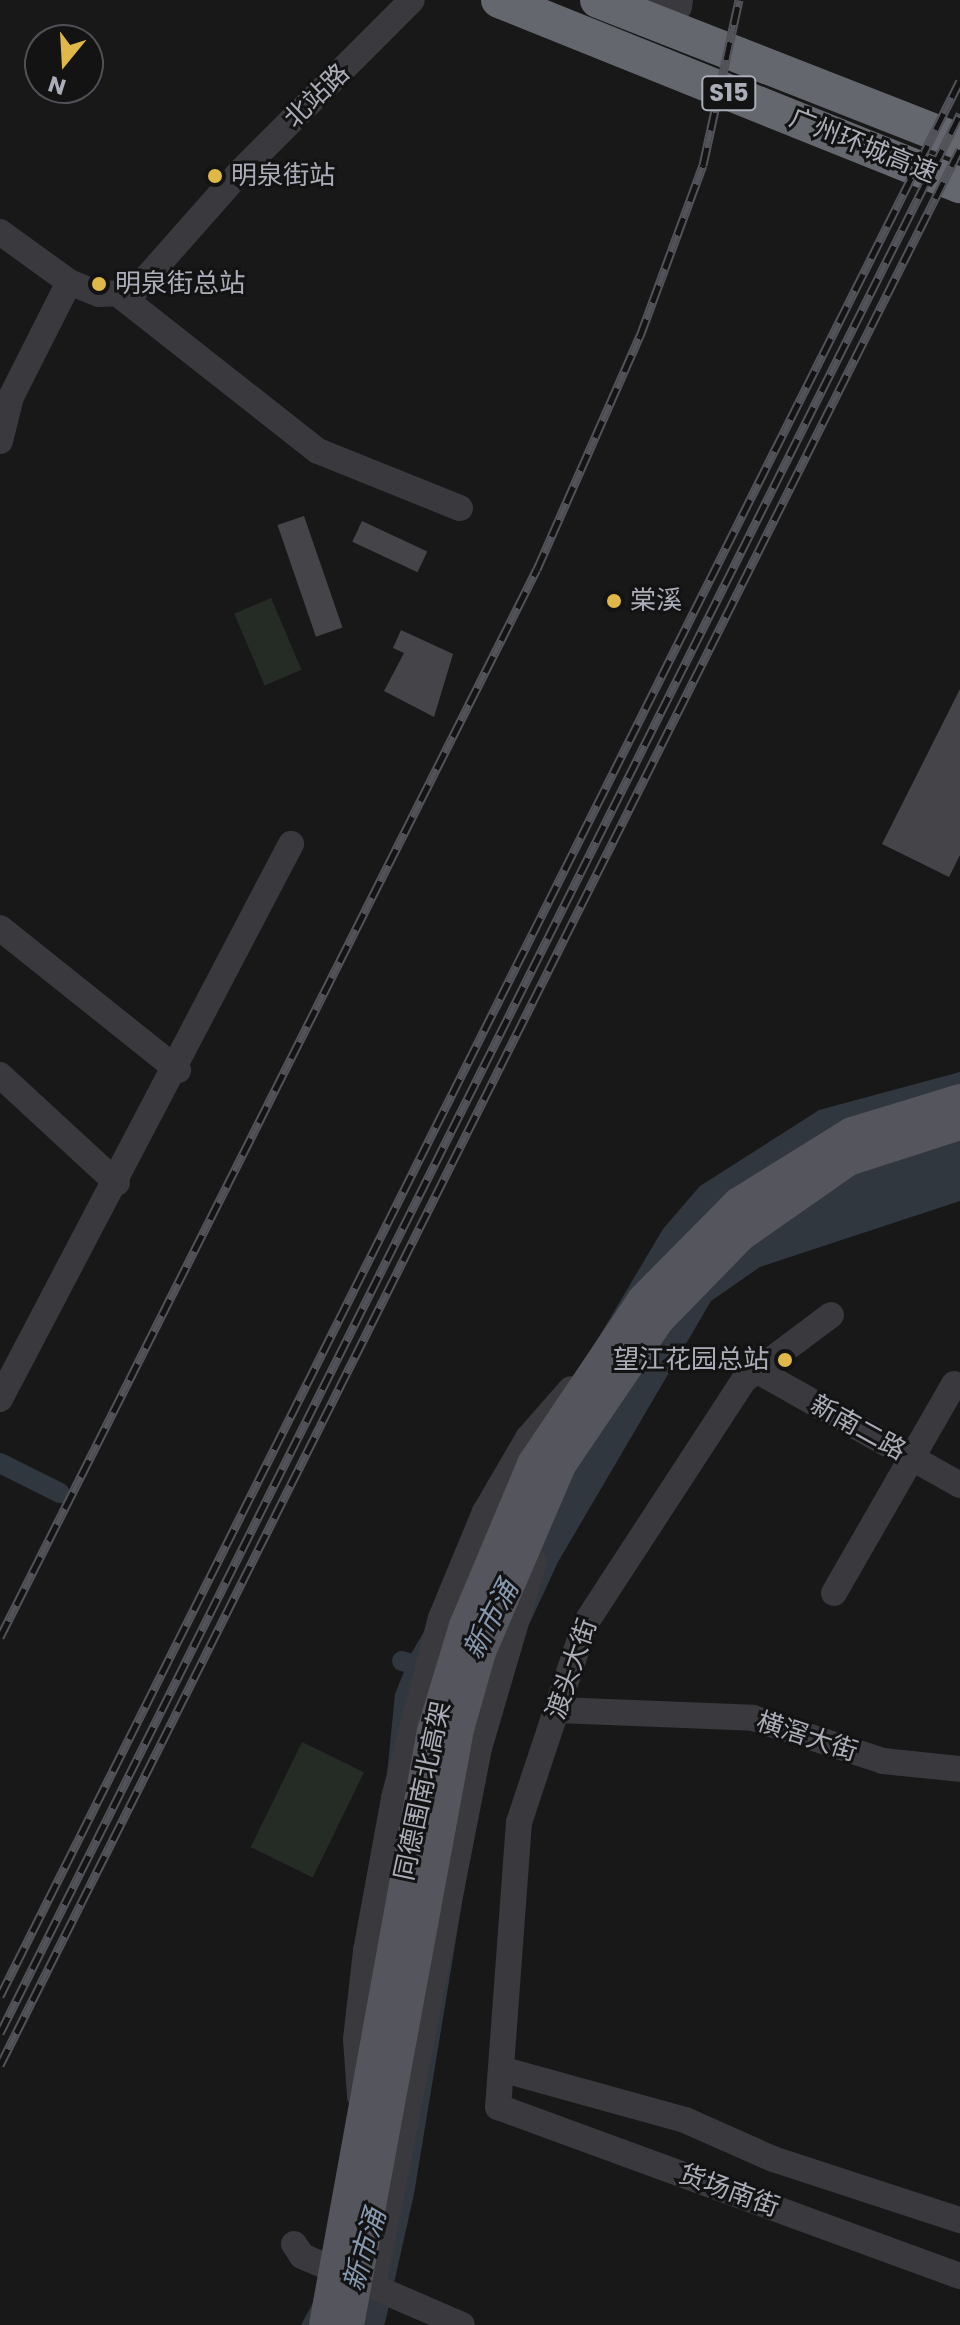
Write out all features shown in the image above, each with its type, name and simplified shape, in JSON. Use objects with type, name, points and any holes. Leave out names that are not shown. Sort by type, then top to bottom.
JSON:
[{"type":"highway","name":"广州环城高速","points":[[499,0],[960,185]]},
{"type":"highway","name":"广州环城高速","points":[[598,0],[960,142]]},
{"type":"main road","name":"同德围南北高架","points":[[325,2325],[415,1814],[453,1661],[533,1464],[601,1358],[667,1273],[772,1177],[852,1133],[960,1100]]},
{"type":"main road","name":"同德围南北高架","points":[[348,2325],[468,1693],[526,1535],[584,1423],[658,1320],[741,1235],[848,1160],[960,1124]]},
{"type":"street","name":"北站路","points":[[122,297],[143,286],[242,170],[412,0]]},
{"type":"street","points":[[0,232],[69,282],[122,297],[318,451],[460,508]]},
{"type":"street","points":[[0,441],[11,397],[69,282]]},
{"type":"street","points":[[2,1400],[178,1070],[291,844]]},
{"type":"street","points":[[0,928],[178,1070]]},
{"type":"street","points":[[0,1075],[117,1183]]},
{"type":"street","name":"渡头大街","points":[[498,2107],[519,1822],[585,1624],[615,1569],[642,1540],[710,1422],[756,1370],[831,1315]]},
{"type":"street","points":[[367,2284],[377,2172],[356,2073],[358,2001],[411,1728],[441,1618],[485,1512],[528,1438],[601,1358]]},
{"type":"street","name":"新南二路","points":[[756,1370],[960,1485]]},
{"type":"street","points":[[834,1593],[954,1384]]},
{"type":"street","points":[[367,2284],[479,1748],[514,1619],[584,1423]]},
{"type":"street","name":"横滘大街","points":[[558,1710],[753,1718],[883,1761],[960,1769]]},
{"type":"street","points":[[501,2069],[685,2120],[773,2159],[960,2220]]},
{"type":"street","name":"货场南街","points":[[498,2107],[960,2276]]},
{"type":"street","points":[[298,2250],[462,2325]]},
{"type":"shaded area","points":[[271,598],[301,670],[265,685],[234,614]]},
{"type":"shaded area","points":[[302,1742],[364,1772],[313,1877],[251,1847]]},
{"type":"water","name":"新市涌","points":[[960,1072],[960,1201],[760,1267],[711,1301],[558,1562],[496,1696],[414,2194],[384,2325],[301,2325],[315,2299],[350,2145],[395,1694],[412,1652],[663,1229],[700,1186],[819,1110]]},
{"type":"building","points":[[304,516],[342,628],[316,637],[278,525]]},
{"type":"building","points":[[362,521],[427,551],[418,572],[352,542]]},
{"type":"building","points":[[401,630],[453,654],[434,717],[384,691],[404,653],[393,648]]},
{"type":"building","points":[[960,689],[960,855],[949,877],[882,844]]},
{"type":"waterway","points":[[0,1463],[60,1493]]},
{"type":"waterway","points":[[402,1661],[434,1670]]},
{"type":"railway","points":[[0,1637],[537,569],[640,336],[703,165],[739,0]]},
{"type":"railway","points":[[0,1996],[960,81]]},
{"type":"railway","points":[[0,2033],[960,114]]},
{"type":"railway","points":[[0,2065],[960,149]]},
{"type":"place","name":"明泉街站","points":[[215,176]]},
{"type":"place","name":"明泉街总站","points":[[99,284]]},
{"type":"place","name":"棠溪","points":[[614,601]]},
{"type":"place","name":"望江花园总站","points":[[785,1360]]}]
